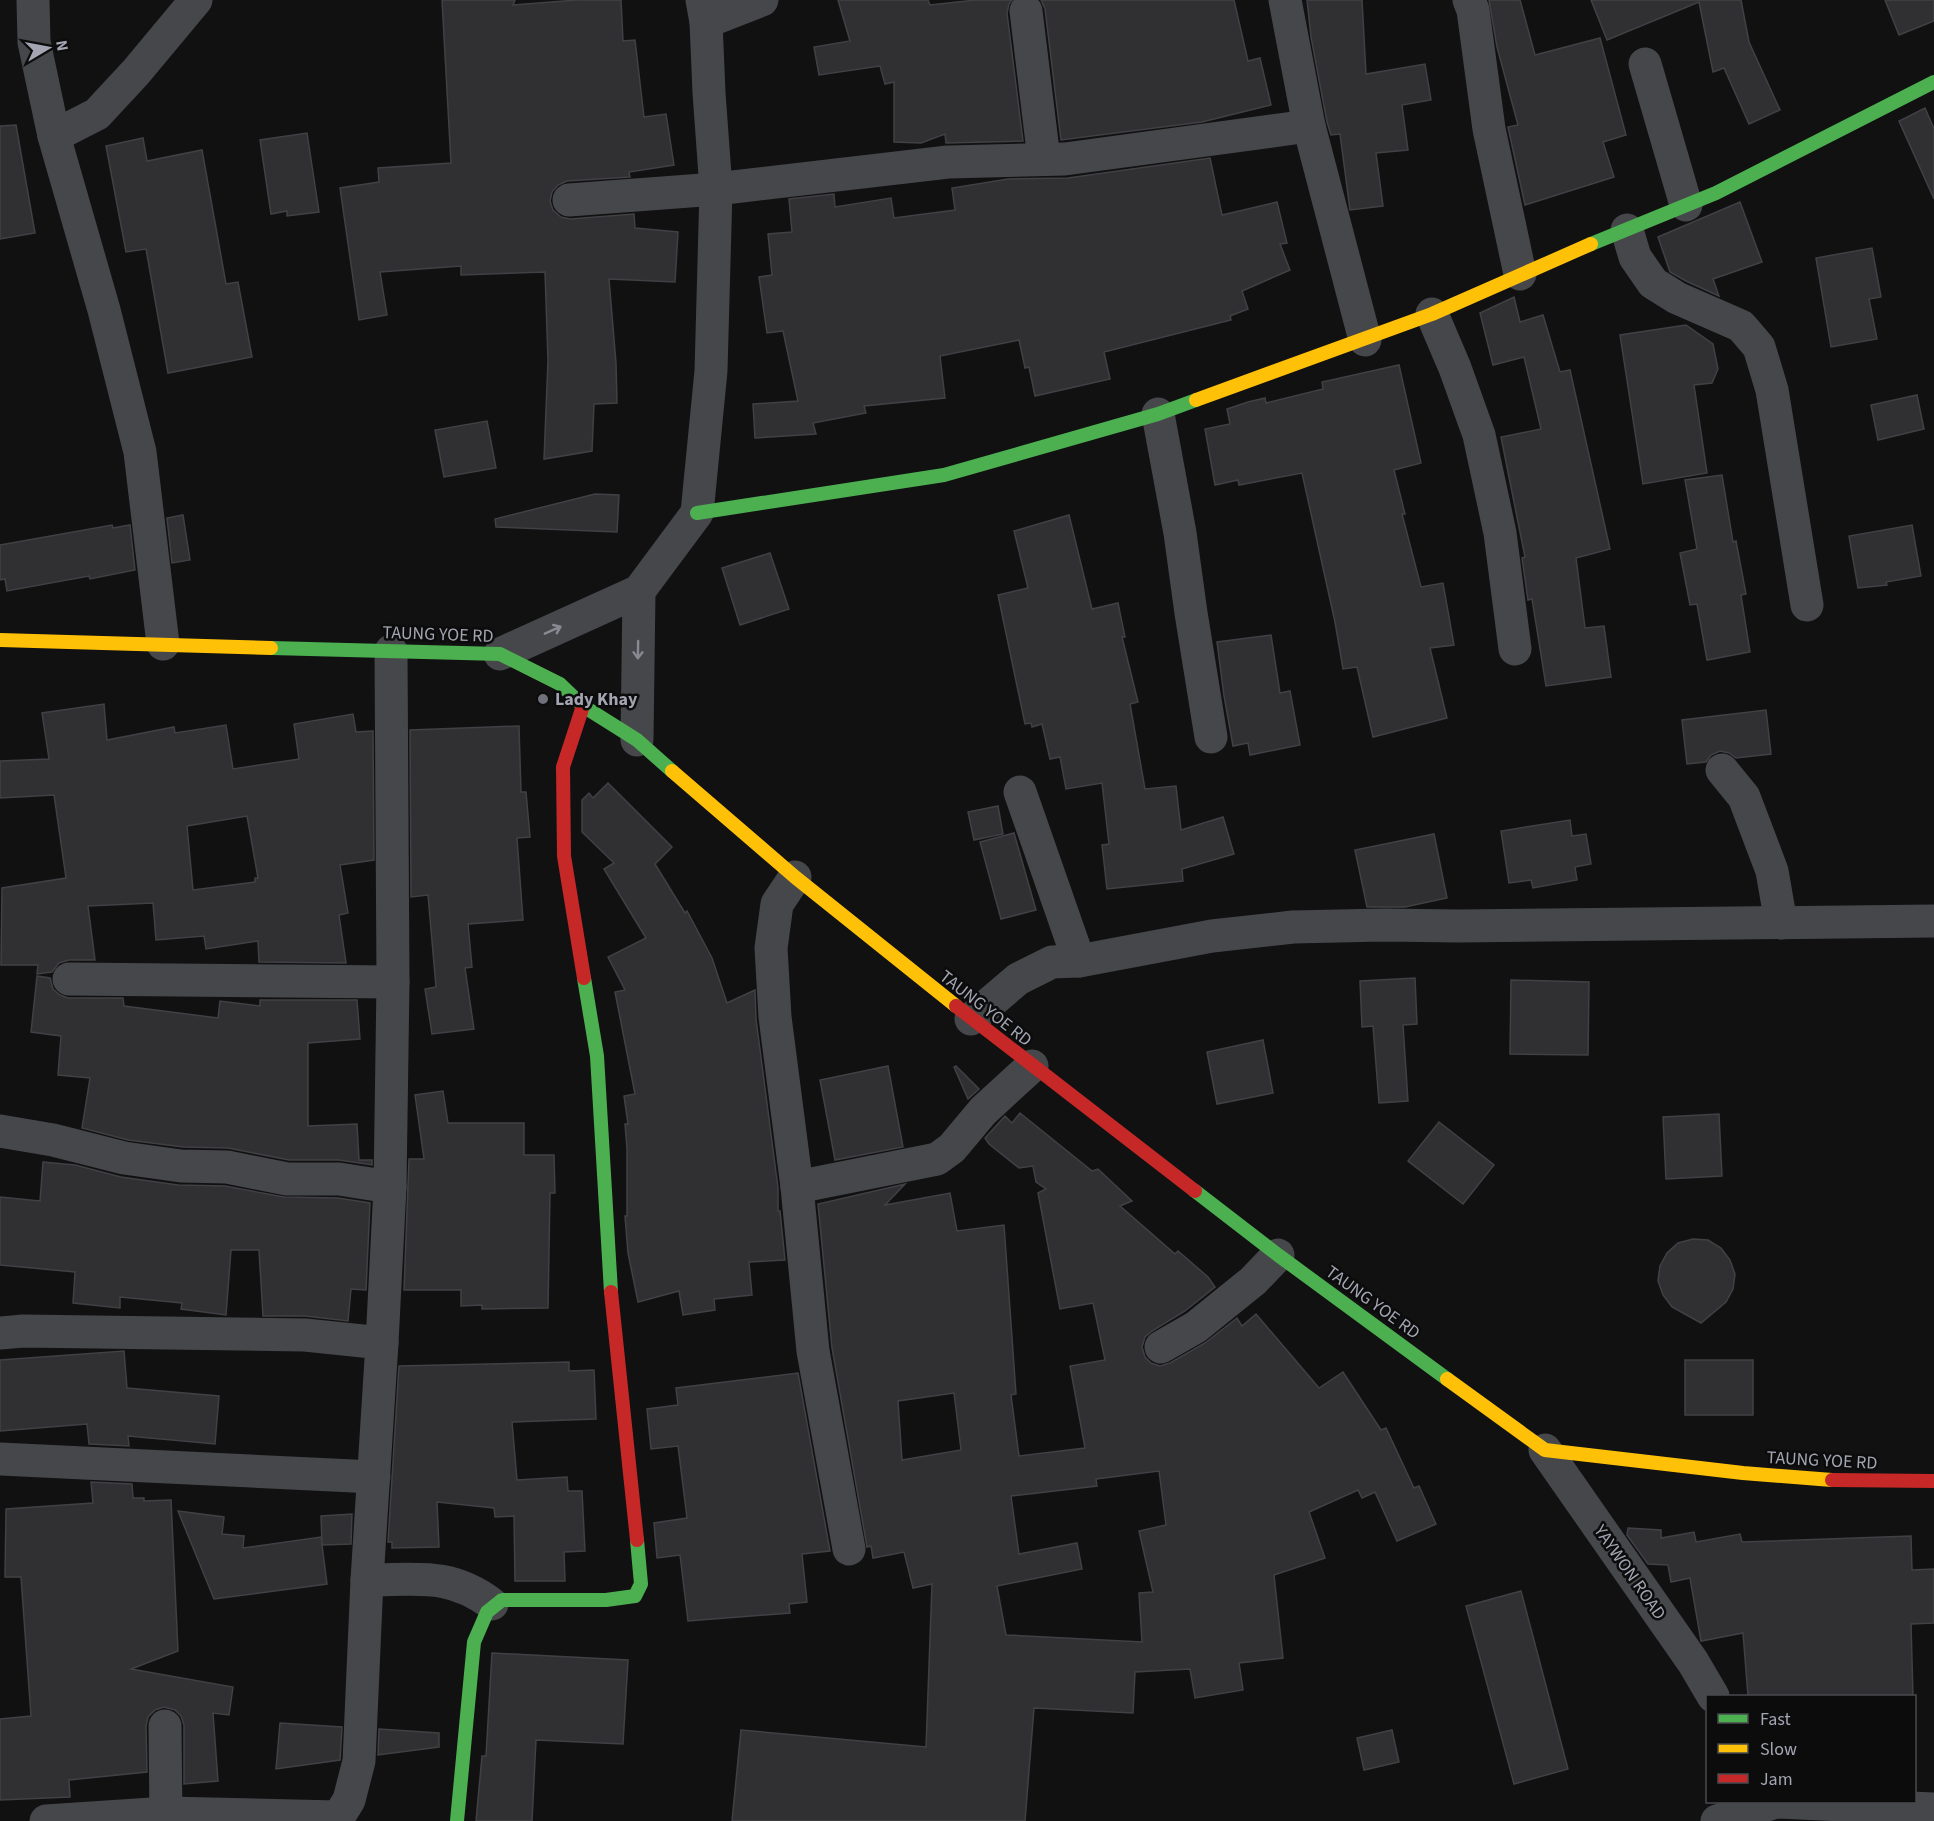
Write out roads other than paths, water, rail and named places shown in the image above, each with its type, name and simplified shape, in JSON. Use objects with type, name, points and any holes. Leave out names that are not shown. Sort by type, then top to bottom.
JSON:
[{"type":"street","points":[[33,0],[34,42],[54,136],[104,310],[140,452],[163,644]]},
{"type":"street","points":[[54,136],[97,114],[136,72],[196,0]]},
{"type":"street","points":[[500,654],[639,591],[697,513],[711,371],[716,189],[704,11],[762,0]]},
{"type":"street","points":[[1285,0],[1309,126],[1365,340]]},
{"type":"street","points":[[1469,0],[1473,10],[1490,129],[1520,274]]},
{"type":"street","points":[[1026,11],[1044,159]]},
{"type":"street","points":[[1645,64],[1686,205]]},
{"type":"street","points":[[697,513],[944,475],[1158,414],[1432,314],[1520,274],[1716,192],[1934,82]]},
{"type":"street","points":[[569,200],[716,189],[948,162],[1065,159],[1309,126]]},
{"type":"street","points":[[1627,230],[1635,257],[1653,284],[1677,298],[1741,326],[1759,346],[1772,390],[1807,604]]},
{"type":"street","points":[[1432,314],[1455,368],[1479,435],[1500,534],[1515,649]]},
{"type":"street","points":[[1158,414],[1180,532],[1211,737]]},
{"type":"street","points":[[637,740],[639,591]]},
{"type":"street","name":"TAUNG YOE RD","points":[[0,640],[500,654],[560,684],[584,706],[637,740],[795,877],[971,1019],[1278,1255],[1545,1450],[1754,1474],[1841,1481],[1934,1481]]},
{"type":"street","points":[[46,1821],[167,1817],[337,1819],[349,1800],[359,1761],[390,1187],[393,982],[391,651]]},
{"type":"street","points":[[458,1821],[474,1642],[492,1604],[502,1600],[606,1600],[635,1596],[641,1584],[611,1291],[597,1056],[564,856],[562,767],[584,706]]},
{"type":"street","points":[[1722,770],[1744,797],[1772,871],[1781,923]]},
{"type":"street","points":[[1020,792],[1079,961]]},
{"type":"street","points":[[795,877],[777,904],[771,948],[775,1017],[797,1187],[813,1351],[849,1549]]},
{"type":"street","points":[[971,1019],[1017,979],[1052,962],[1079,961],[1212,936],[1293,927],[1934,921]]},
{"type":"street","points":[[69,979],[393,982]]},
{"type":"street","points":[[797,1187],[937,1159],[952,1148],[982,1111],[1032,1066]]},
{"type":"street","points":[[0,1131],[53,1140],[135,1160],[181,1166],[227,1167],[287,1179],[339,1179],[390,1187]]},
{"type":"street","points":[[1161,1347],[1196,1327],[1252,1281],[1278,1255]]},
{"type":"street","points":[[0,1333],[23,1331],[305,1335],[382,1343]]},
{"type":"street","name":"YAYWON ROAD","points":[[1545,1450],[1693,1662],[1712,1695]]},
{"type":"street","points":[[0,1459],[374,1477]]},
{"type":"street","points":[[367,1581],[438,1580],[464,1587],[492,1604]]},
{"type":"street","points":[[165,1726],[167,1817]]},
{"type":"street","points":[[1717,1821],[1773,1803]]},
{"type":"street","points":[[1776,1803],[1783,1821]]},
{"type":"street","points":[[1799,1803],[1934,1809]]},
{"type":"place","name":"Lady Khay","points":[[543,699]]}]
